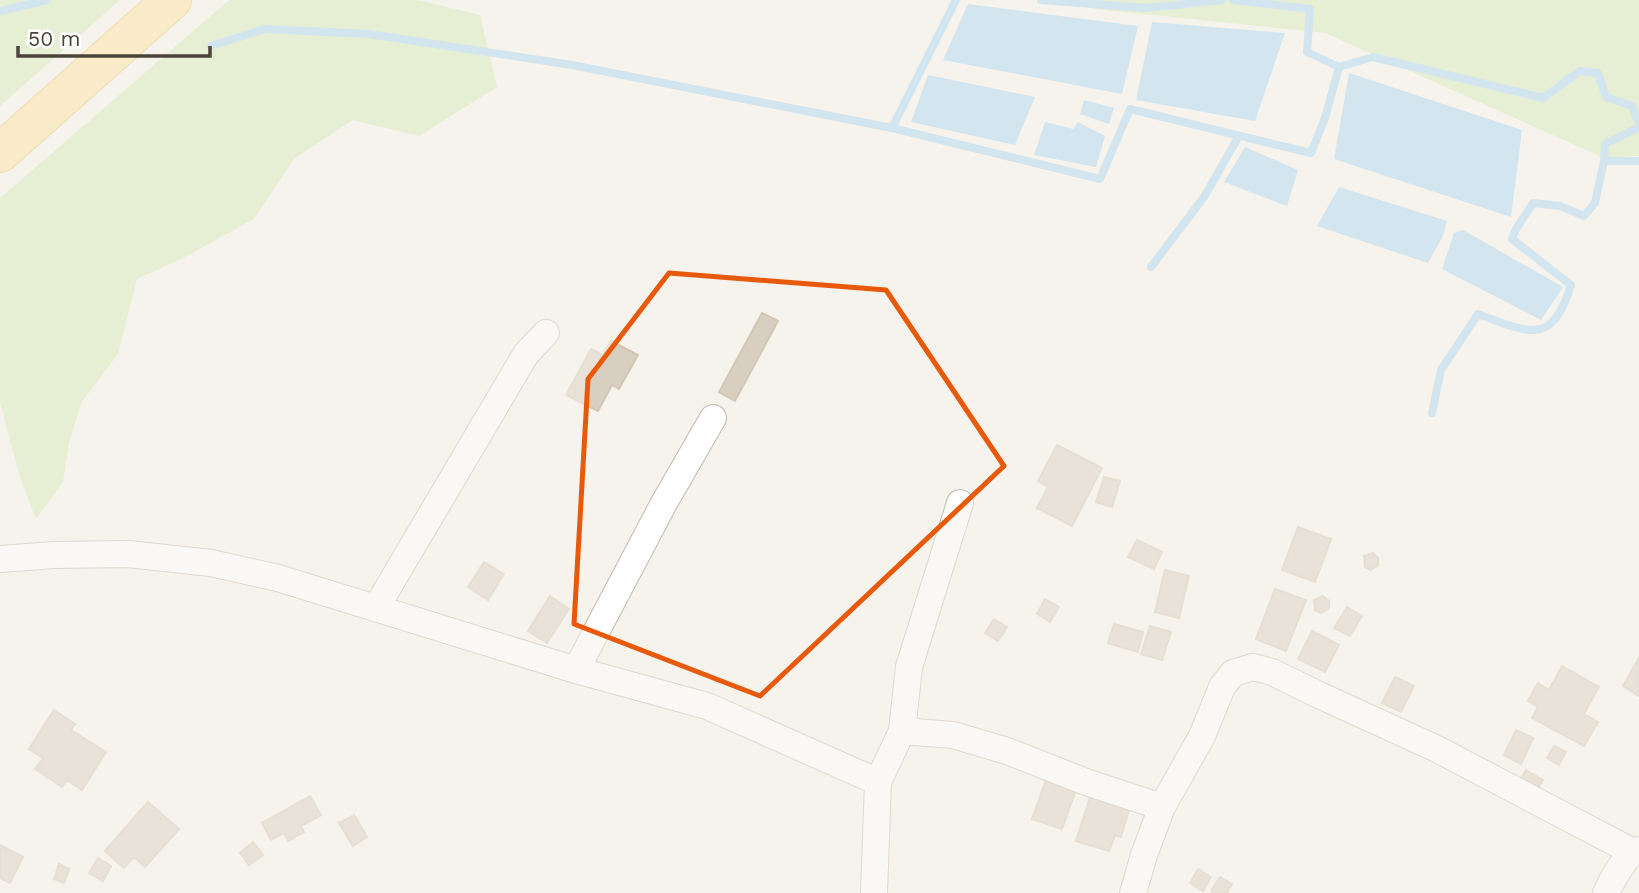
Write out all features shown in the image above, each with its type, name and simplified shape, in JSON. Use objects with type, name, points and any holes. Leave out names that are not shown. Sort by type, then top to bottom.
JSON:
[{"type":"main road","points":[[0,153],[172,0]]},
{"type":"street","points":[[376,608],[526,354],[546,333]]},
{"type":"street","points":[[576,670],[664,503],[713,418]]},
{"type":"street","points":[[874,893],[878,782],[902,731],[909,667],[960,503]]},
{"type":"street","points":[[0,559],[128,554],[211,563],[278,578],[576,670],[707,706],[878,782]]},
{"type":"street","points":[[1133,893],[1162,807],[1202,736],[1222,687],[1233,673],[1253,667],[1272,671],[1437,749],[1636,851],[1612,880],[1606,893]]},
{"type":"street","points":[[902,731],[953,736],[996,748],[1162,807]]},
{"type":"highlighted area","points":[[669,273],[886,290],[1004,466],[760,696],[574,624],[588,379]]},
{"type":"green space","points":[[0,0],[120,0],[0,106]]},
{"type":"green space","points":[[229,0],[418,0],[480,15],[497,87],[419,136],[353,120],[294,159],[254,219],[181,259],[137,279],[118,354],[81,403],[69,443],[63,482],[36,519],[20,478],[0,402],[0,198]]},
{"type":"green space","points":[[1052,0],[1639,0],[1639,156],[1604,158],[1325,33],[1096,9]]},
{"type":"water","points":[[968,4],[1138,26],[1122,94],[943,60]]},
{"type":"water","points":[[1152,22],[1285,33],[1255,121],[1136,100]]},
{"type":"water","points":[[1349,73],[1522,130],[1511,217],[1334,159]]},
{"type":"water","points":[[928,75],[1035,97],[1015,145],[911,122]]},
{"type":"water","points":[[1084,100],[1114,108],[1109,124],[1080,114]]},
{"type":"water","points":[[1045,122],[1073,129],[1078,122],[1105,136],[1096,167],[1034,155]]},
{"type":"water","points":[[1245,147],[1298,170],[1287,206],[1224,182]]},
{"type":"water","points":[[1339,187],[1447,221],[1443,236],[1428,263],[1317,226]]},
{"type":"water","points":[[1463,230],[1563,287],[1541,320],[1442,269],[1454,233]]},
{"type":"building","points":[[762,313],[778,321],[735,401],[719,392]]},
{"type":"building","points":[[611,341],[638,355],[619,389],[612,385],[598,411],[566,395],[591,349],[603,355]]},
{"type":"building","points":[[1057,445],[1102,468],[1072,526],[1037,508],[1048,487],[1038,481]]},
{"type":"building","points":[[1104,477],[1120,481],[1112,507],[1096,502]]},
{"type":"building","points":[[1298,527],[1331,539],[1315,582],[1282,570]]},
{"type":"building","points":[[1137,540],[1162,552],[1154,569],[1128,557]]},
{"type":"building","points":[[1373,553],[1378,558],[1378,565],[1371,570],[1365,567],[1364,556]]},
{"type":"building","points":[[484,562],[504,574],[488,600],[468,587]]},
{"type":"building","points":[[1165,570],[1189,576],[1179,618],[1155,612]]},
{"type":"building","points":[[1275,589],[1306,600],[1286,651],[1256,639]]},
{"type":"building","points":[[550,596],[569,609],[547,643],[528,631]]},
{"type":"building","points":[[1323,596],[1329,601],[1329,608],[1321,613],[1315,610],[1314,600]]},
{"type":"building","points":[[1045,599],[1059,607],[1050,622],[1037,614]]},
{"type":"building","points":[[1347,607],[1362,616],[1350,636],[1334,628]]},
{"type":"building","points":[[994,619],[1007,627],[998,641],[985,633]]},
{"type":"building","points":[[1114,624],[1143,632],[1138,652],[1108,643]]},
{"type":"building","points":[[1150,626],[1171,632],[1162,660],[1141,654]]},
{"type":"building","points":[[1312,631],[1339,645],[1325,672],[1298,659]]},
{"type":"building","points":[[1639,658],[1639,696],[1623,686]]},
{"type":"building","points":[[1562,666],[1599,687],[1584,714],[1598,722],[1584,746],[1532,718],[1538,707],[1528,701],[1538,683],[1549,690]]},
{"type":"building","points":[[1395,677],[1414,686],[1401,712],[1382,703]]},
{"type":"building","points":[[54,710],[75,724],[71,730],[106,752],[82,790],[67,780],[62,787],[35,769],[43,758],[29,749]]},
{"type":"building","points":[[1516,730],[1533,738],[1521,764],[1504,755]]},
{"type":"building","points":[[1554,746],[1566,752],[1559,765],[1547,758]]},
{"type":"building","points":[[1526,770],[1543,780],[1535,793],[1518,783]]},
{"type":"building","points":[[1046,780],[1076,790],[1062,829],[1032,819]]},
{"type":"building","points":[[310,796],[321,815],[301,826],[304,832],[288,841],[284,833],[271,840],[262,823]]},
{"type":"building","points":[[1090,797],[1129,810],[1121,837],[1115,835],[1109,851],[1076,841]]},
{"type":"building","points":[[148,802],[179,829],[145,867],[134,857],[124,868],[105,851]]},
{"type":"building","points":[[354,815],[367,837],[353,846],[339,823]]},
{"type":"building","points":[[253,842],[263,855],[249,865],[240,853]]},
{"type":"building","points":[[0,845],[23,857],[10,883],[0,878]]},
{"type":"building","points":[[98,858],[111,866],[103,881],[89,873]]},
{"type":"building","points":[[59,864],[69,869],[64,883],[54,879]]},
{"type":"building","points":[[1198,869],[1211,877],[1203,891],[1190,883]]},
{"type":"building","points":[[1220,877],[1232,884],[1227,893],[1211,891]]},
{"type":"waterway","points":[[0,11],[47,0]]},
{"type":"waterway","points":[[211,46],[265,29],[369,34],[572,65],[892,128],[956,0]]},
{"type":"waterway","points":[[1041,0],[1146,8],[1222,0]]},
{"type":"waterway","points":[[1233,0],[1310,9],[1307,52],[1339,67],[1373,57],[1543,98],[1580,71],[1598,73],[1606,97],[1632,106],[1639,124]]},
{"type":"waterway","points":[[892,128],[1100,179],[1130,109],[1311,153],[1325,118],[1339,67]]},
{"type":"waterway","points":[[1639,127],[1605,144],[1604,161],[1639,161]]},
{"type":"waterway","points":[[1151,267],[1204,197],[1239,136]]},
{"type":"waterway","points":[[1432,413],[1441,370],[1478,314],[1511,326],[1536,330],[1546,327],[1555,319],[1564,305],[1571,285],[1512,239],[1533,203],[1560,206],[1584,216],[1595,203],[1604,161]]}]
